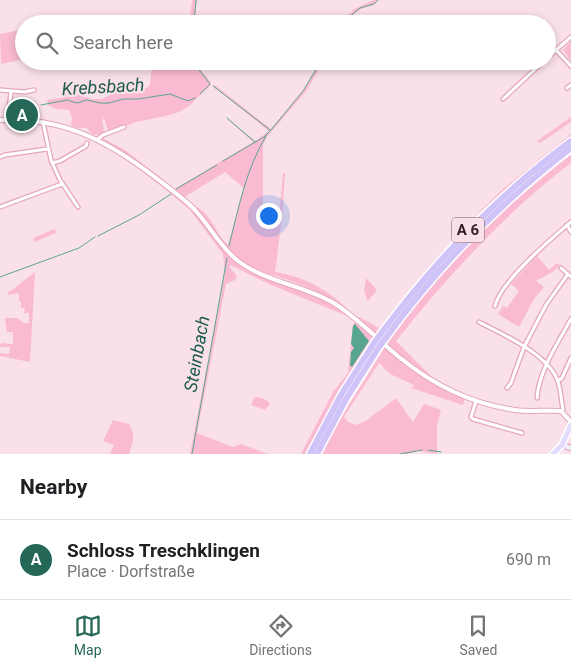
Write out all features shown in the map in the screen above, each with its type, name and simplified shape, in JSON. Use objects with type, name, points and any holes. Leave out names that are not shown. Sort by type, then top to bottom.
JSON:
[{"type":"highway","name":"A 6","points":[[383,337],[422,280],[462,236],[492,206],[532,171],[571,141]]},
{"type":"highway","name":"A 6","points":[[310,454],[341,395],[383,337],[418,294],[460,247],[505,202],[571,148]]},
{"type":"highway","name":"A 6","points":[[317,454],[377,345]]},
{"type":"main road","points":[[553,454],[562,444],[571,424]]},
{"type":"main road","points":[[562,444],[571,448]]},
{"type":"street","points":[[571,36],[556,50],[571,66]]},
{"type":"street","points":[[503,99],[534,70]]},
{"type":"street","points":[[567,88],[571,85]]},
{"type":"street","points":[[0,90],[34,90]]},
{"type":"street","points":[[8,120],[11,91]]},
{"type":"street","points":[[0,120],[43,122],[67,128],[107,144],[132,159],[191,206],[226,250],[244,265],[258,273],[308,291],[331,302],[356,319],[410,366],[457,394],[476,401],[514,410],[562,411]]},
{"type":"street","points":[[43,122],[47,149],[52,163],[62,184],[78,207]]},
{"type":"street","points":[[98,139],[124,127]]},
{"type":"street","points":[[52,163],[60,161],[86,146],[87,143]]},
{"type":"street","points":[[0,157],[47,149]]},
{"type":"street","points":[[0,207],[62,184]]},
{"type":"street","points":[[496,306],[498,299],[519,271],[542,246],[571,222]]},
{"type":"street","points":[[567,225],[571,232]]},
{"type":"street","points":[[507,388],[511,383],[524,347],[546,305],[569,276],[560,268]]},
{"type":"street","points":[[537,398],[538,388],[547,364],[571,319]]},
{"type":"street","points":[[480,322],[524,347],[547,364],[558,381],[562,411],[565,418],[571,424]]},
{"type":"street","points":[[558,381],[562,378],[571,358]]},
{"type":"street","points":[[476,401],[471,417],[473,419],[522,434]]},
{"type":"shaded area","points":[[192,0],[197,0],[195,15],[190,15]]},
{"type":"shaded area","points":[[378,0],[373,5],[361,9],[353,15],[348,15],[356,8]]},
{"type":"shaded area","points":[[15,31],[15,61],[1,64],[0,34]]},
{"type":"shaded area","points":[[571,41],[571,61],[563,50]]},
{"type":"shaded area","points":[[151,70],[201,70],[211,85],[188,107],[166,116],[136,122],[108,132],[104,117],[102,122],[105,132],[97,135],[91,133],[87,128],[77,128],[71,125],[72,118],[69,110],[56,109],[48,105],[47,100],[79,95],[92,99],[102,99],[116,92],[131,93],[145,89],[150,85]]},
{"type":"shaded area","points":[[316,70],[319,70],[307,90],[266,138],[263,145],[263,206],[280,208],[283,173],[285,173],[275,272],[298,277],[319,287],[338,300],[354,316],[330,299],[311,289],[247,264],[233,254],[222,242],[197,207],[208,217],[228,245],[244,188],[225,172],[183,198],[128,155],[101,139],[103,137],[125,150],[175,189],[253,142],[226,118],[255,141],[269,131],[213,86],[215,85],[271,129],[305,88]]},
{"type":"shaded area","points":[[571,117],[571,122],[540,143],[537,141]]},
{"type":"shaded area","points":[[571,134],[571,136],[520,176],[471,220],[504,188]]},
{"type":"shaded area","points":[[111,149],[116,150],[186,203],[218,241],[249,269],[335,305],[352,318],[271,285],[230,265],[230,268],[237,276],[235,280],[226,284],[197,433],[233,447],[241,444],[268,454],[190,454],[225,273],[223,254],[190,210],[154,180]]},
{"type":"shaded area","points":[[571,155],[571,163],[523,202],[478,246],[396,341],[434,379],[387,344],[427,291],[472,242],[545,175]]},
{"type":"shaded area","points":[[55,229],[56,233],[34,242],[33,238]]},
{"type":"shaded area","points":[[537,256],[549,270],[557,263],[560,265],[554,271],[536,281],[544,287],[534,299],[519,327],[498,314],[503,306],[507,308],[519,291],[511,284]]},
{"type":"shaded area","points":[[35,272],[30,362],[0,356],[0,353],[9,354],[10,347],[0,347],[2,343],[13,344],[13,332],[7,332],[5,318],[17,318],[24,323],[29,323],[29,313],[24,313],[25,308],[21,308],[19,293],[8,295],[8,293]]},
{"type":"shaded area","points":[[366,278],[377,290],[368,301],[364,291]]},
{"type":"shaded area","points":[[360,317],[379,328],[375,334],[358,318]]},
{"type":"shaded area","points":[[356,321],[373,336],[338,393],[305,454],[301,454],[333,392],[348,373],[353,324]]},
{"type":"shaded area","points":[[355,324],[369,341],[352,367],[350,365],[351,352],[354,348],[351,344],[353,326]]},
{"type":"shaded area","points":[[385,347],[424,375],[465,398],[463,405],[411,388],[414,385],[390,374],[379,363],[344,417],[348,422],[357,425],[367,420],[396,398],[413,422],[424,404],[441,410],[437,425],[437,454],[418,451],[407,454],[322,454],[339,421]]},
{"type":"shaded area","points":[[255,397],[259,397],[270,404],[265,410],[251,405]]},
{"type":"shaded area","points":[[113,420],[129,424],[133,432],[132,446],[129,454],[110,454],[114,445],[103,441]]},
{"type":"waterway","points":[[195,15],[196,0]]},
{"type":"waterway","points":[[352,15],[360,8],[374,4],[378,0]]},
{"type":"waterway","points":[[199,70],[210,84],[200,94]]},
{"type":"waterway","points":[[223,161],[264,137],[303,91],[316,70]]},
{"type":"waterway","name":"Krebsbach","points":[[213,86],[270,130]]},
{"type":"waterway","name":"Krebsbach","points":[[41,105],[67,100],[77,103],[87,100],[109,103],[123,99],[138,99],[170,94],[188,101],[195,98]]},
{"type":"waterway","points":[[227,118],[255,142]]},
{"type":"waterway","name":"Steinbach","points":[[229,246],[248,176],[266,136]]},
{"type":"waterway","points":[[176,189],[217,165]]},
{"type":"waterway","points":[[98,236],[139,215],[171,194]]},
{"type":"waterway","points":[[0,277],[79,248],[95,237]]},
{"type":"waterway","name":"Steinbach","points":[[192,454],[227,258]]},
{"type":"waterway","points":[[400,454],[422,450]]},
{"type":"waterway","points":[[428,450],[441,452]]},
{"type":"place","name":"Schloss Treschklingen","points":[[22,115]]}]
